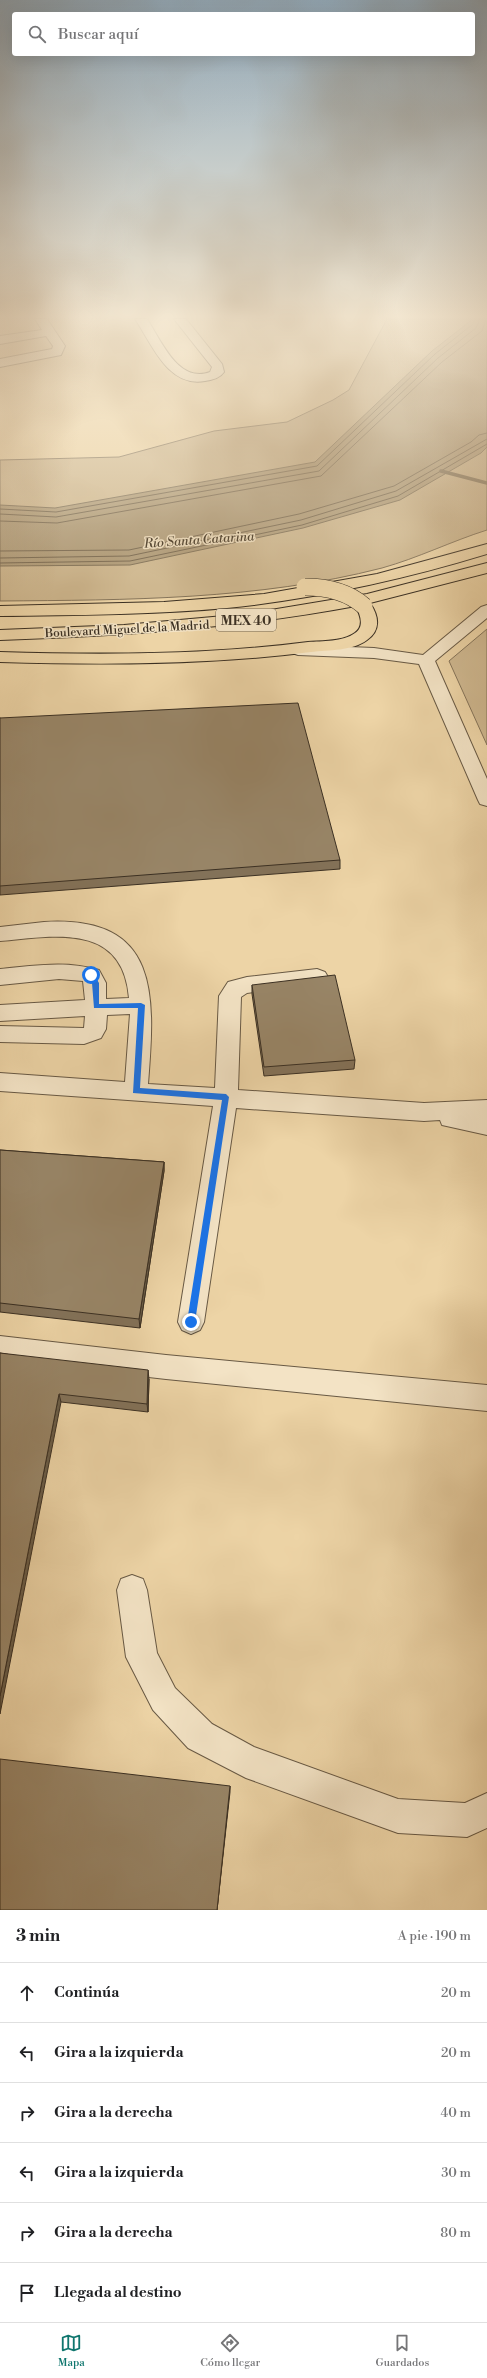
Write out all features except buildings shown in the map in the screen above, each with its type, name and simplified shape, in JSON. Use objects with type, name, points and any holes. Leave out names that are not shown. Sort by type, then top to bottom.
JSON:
[{"type":"highway","name":"Boulevard Miguel de la Madrid","points":[[0,611],[188,606],[274,596],[351,584],[400,574],[487,549]]},
{"type":"highway","name":"Boulevard Miguel de la Madrid","points":[[0,635],[117,632],[254,620],[386,596],[487,568]]},
{"type":"highway","points":[[0,601],[176,597],[305,587],[332,589],[351,596],[359,601],[368,612],[370,620],[368,629],[362,636],[344,643],[287,650],[106,660],[0,657]]},
{"type":"street","points":[[287,650],[374,653],[426,660],[487,610]]},
{"type":"street","points":[[426,660],[487,800]]},
{"type":"street","points":[[0,934],[70,930],[102,935],[120,949],[131,961],[138,978],[141,1005],[136,1091]]},
{"type":"street","points":[[0,977],[83,972],[91,975],[95,983],[96,1007],[96,1030],[92,1034],[0,1034]]},
{"type":"street","points":[[191,1322],[226,1097],[230,996],[236,988],[248,984],[317,977]]},
{"type":"street","points":[[0,1013],[141,1005]]},
{"type":"street","points":[[0,1082],[424,1112],[487,1109]]},
{"type":"street","points":[[424,1112],[487,1126]]},
{"type":"street","points":[[0,1348],[166,1367],[487,1398]]},
{"type":"street","points":[[132,1590],[142,1658],[164,1699],[200,1736],[246,1761],[398,1816],[466,1820],[487,1810]]},
{"type":"shaded area","points":[[316,408],[487,408],[487,530],[382,568],[335,579],[288,587],[144,599],[0,601],[0,460],[119,457],[214,431],[287,422]]},
{"type":"shaded area","points":[[487,629],[487,745],[449,661]]},
{"type":"water","name":"Río Santa Catarina","points":[[372,408],[487,408],[487,447],[481,453],[400,500],[303,528],[130,565],[0,566],[0,505],[55,508],[315,462]]},
{"type":"waterway","points":[[441,471],[487,483]]},
{"type":"route","points":[[91,975],[95,983],[96,1007],[141,1005],[136,1091],[226,1097],[191,1322]]}]
